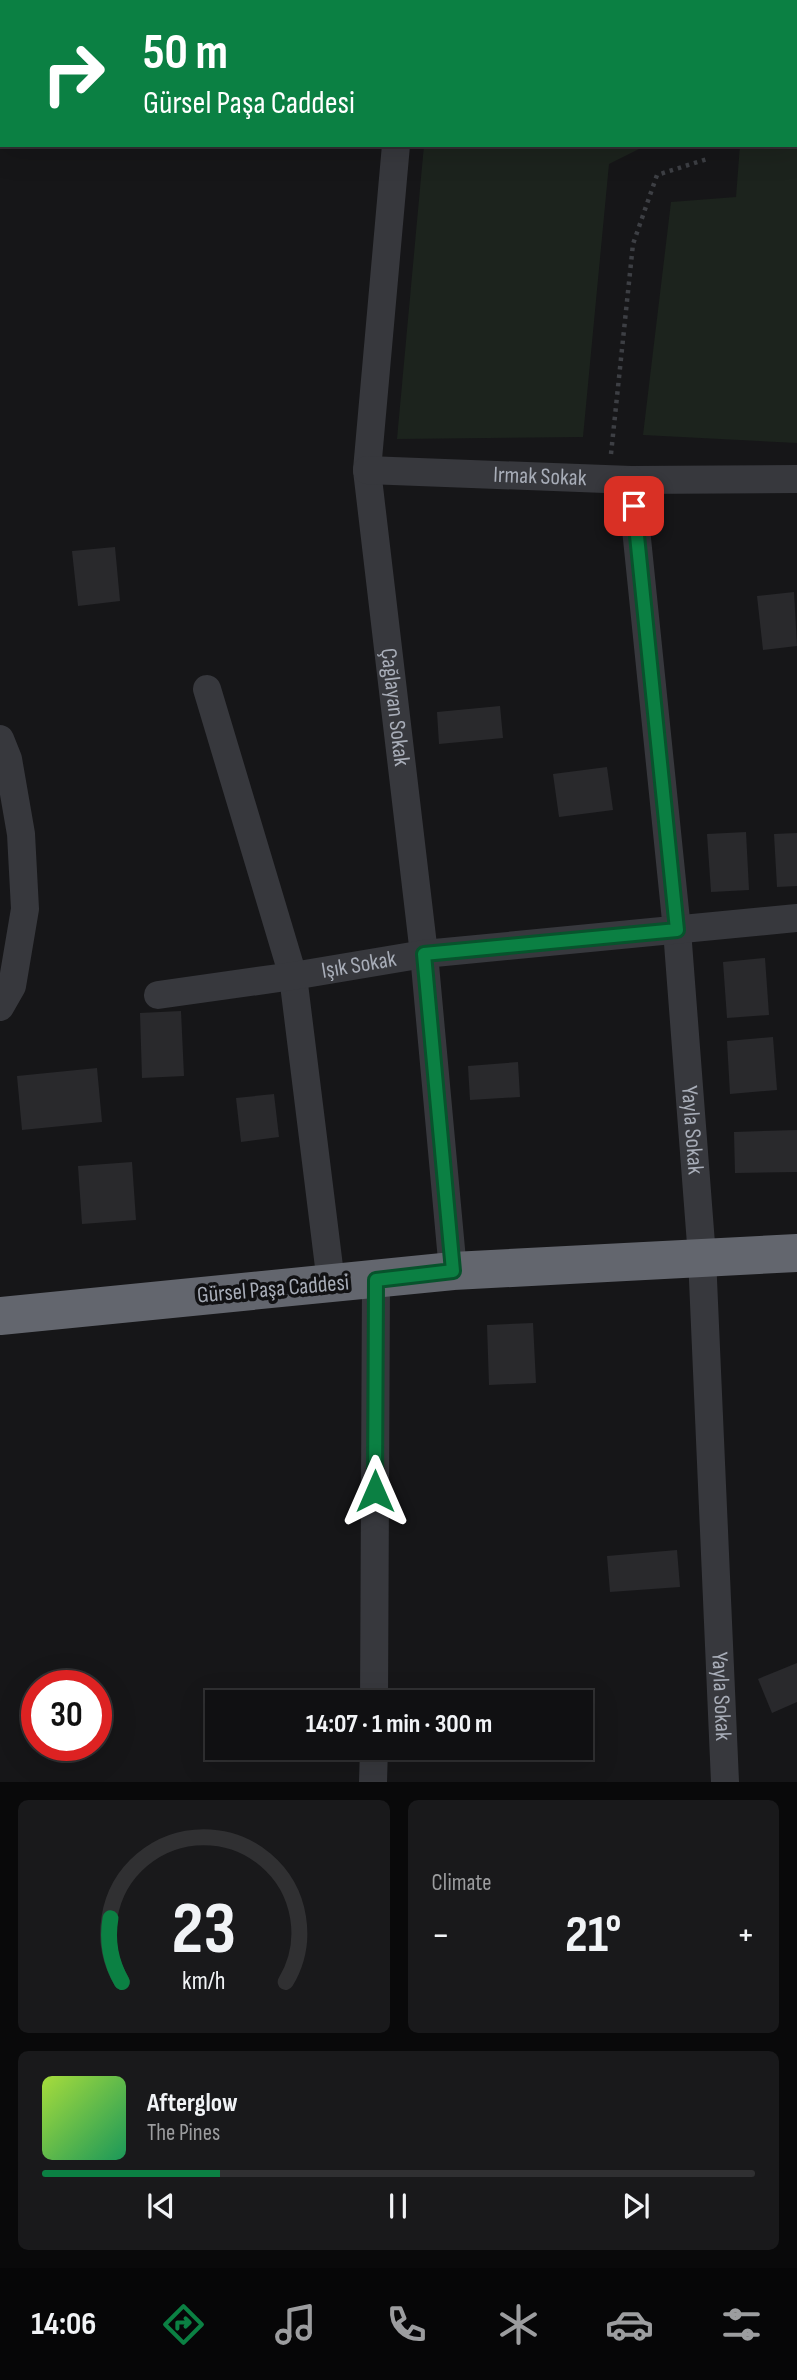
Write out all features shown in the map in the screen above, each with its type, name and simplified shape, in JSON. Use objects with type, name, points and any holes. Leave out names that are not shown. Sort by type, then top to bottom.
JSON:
[{"type":"highway","name":"Gürsel Paşa Caddesi","points":[[0,1315],[453,1271],[797,1253]]},
{"type":"street","name":"Çağlayan Sokak","points":[[396,147],[367,470],[424,954],[453,1271]]},
{"type":"street","name":"Irmak Sokak","points":[[367,470],[620,480],[797,480]]},
{"type":"street","name":"Yayla Sokak","points":[[620,480],[677,930],[702,1257],[725,1782]]},
{"type":"street","name":"Işık Sokak","points":[[207,689],[293,976],[331,1283]]},
{"type":"street","points":[[0,739],[8,759],[21,834],[25,909],[12,986],[0,1007]]},
{"type":"street","name":"Işık Sokak","points":[[158,995],[424,954],[797,918]]},
{"type":"street","points":[[374,1690],[376,1280]]},
{"type":"street","points":[[373,1760],[373,1782]]},
{"type":"path","points":[[620,480],[632,244],[657,175],[707,159]]},
{"type":"shaded area","points":[[424,147],[643,147],[609,164],[583,437],[397,439]]},
{"type":"shaded area","points":[[740,147],[797,147],[797,443],[643,435],[671,202],[736,197]]},
{"type":"building","points":[[115,547],[120,601],[78,606],[72,551]]},
{"type":"building","points":[[794,592],[797,646],[763,650],[757,596]]},
{"type":"building","points":[[500,706],[503,738],[439,744],[437,712]]},
{"type":"building","points":[[607,767],[613,810],[559,817],[553,774]]},
{"type":"building","points":[[746,832],[749,890],[711,892],[707,834]]},
{"type":"building","points":[[797,833],[797,886],[777,887],[774,834]]},
{"type":"building","points":[[765,958],[769,1015],[727,1018],[723,962]]},
{"type":"building","points":[[181,1011],[184,1076],[142,1078],[140,1013]]},
{"type":"building","points":[[773,1037],[777,1090],[730,1094],[727,1041]]},
{"type":"building","points":[[518,1062],[520,1097],[470,1100],[468,1066]]},
{"type":"building","points":[[97,1068],[102,1122],[22,1130],[17,1076]]},
{"type":"building","points":[[274,1094],[279,1137],[241,1142],[236,1098]]},
{"type":"building","points":[[797,1130],[797,1172],[735,1173],[734,1132]]},
{"type":"building","points":[[132,1162],[136,1220],[82,1224],[78,1166]]},
{"type":"building","points":[[533,1323],[536,1383],[489,1385],[487,1325]]},
{"type":"building","points":[[677,1550],[680,1587],[610,1592],[607,1556]]},
{"type":"building","points":[[797,1663],[797,1702],[772,1713],[758,1679]]},
{"type":"route","points":[[375,1491],[376,1280],[453,1271],[424,954],[677,930],[634,506]]}]
